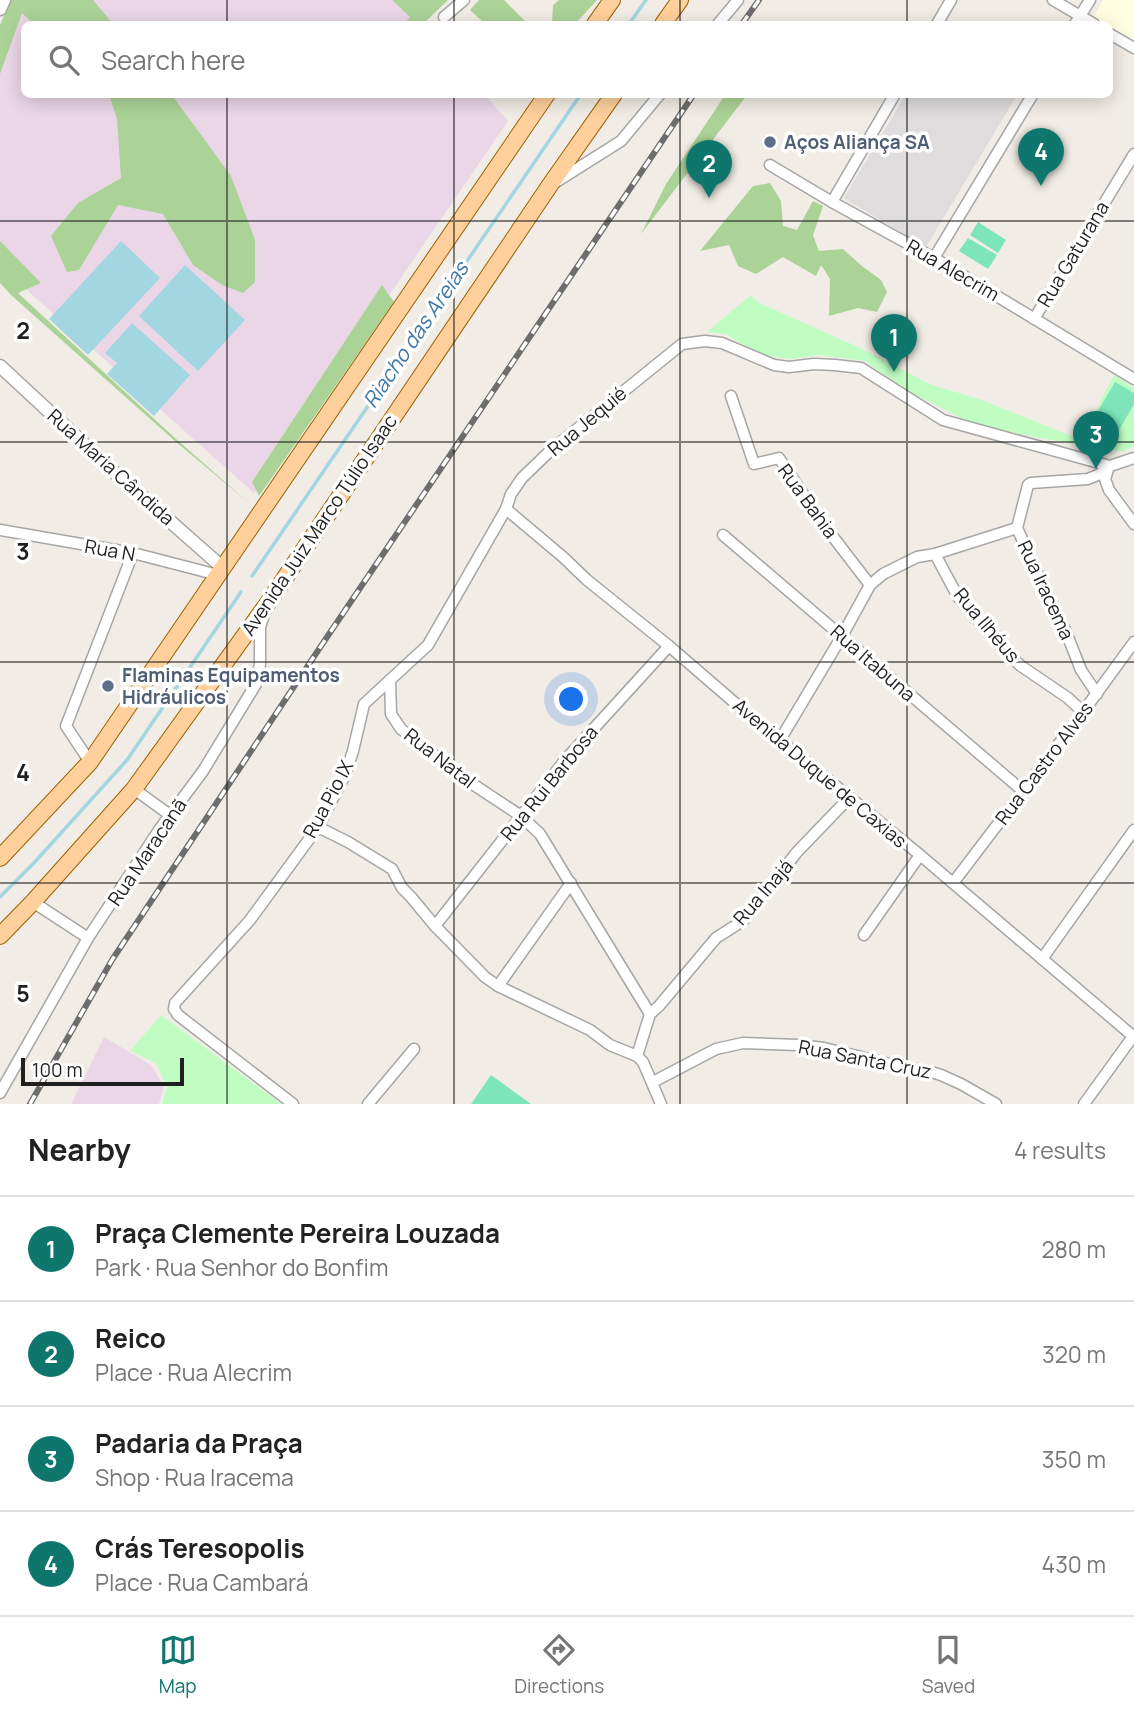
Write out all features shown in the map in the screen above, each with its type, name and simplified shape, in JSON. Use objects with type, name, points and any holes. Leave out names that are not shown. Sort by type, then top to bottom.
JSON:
[{"type":"main road","points":[[597,21],[611,0]]},
{"type":"main road","points":[[665,21],[680,0]]},
{"type":"main road","points":[[0,858],[90,762],[544,98]]},
{"type":"main road","name":"Avenida Juiz Marco Túlio Isaac","points":[[0,936],[134,789],[268,603],[611,98]]},
{"type":"street","points":[[0,9],[4,0]]},
{"type":"street","points":[[444,17],[464,0]]},
{"type":"street","points":[[720,21],[738,0]]},
{"type":"street","points":[[939,21],[951,0]]},
{"type":"street","points":[[1053,0],[1077,20],[1090,0]]},
{"type":"street","points":[[1113,36],[1134,48]]},
{"type":"street","points":[[550,185],[621,141],[657,98]]},
{"type":"street","points":[[832,202],[893,98]]},
{"type":"street","points":[[934,258],[1030,98]]},
{"type":"street","name":"Rua Gaturana","points":[[1034,319],[1134,154]]},
{"type":"street","name":"Rua Alecrim","points":[[770,165],[934,258],[1134,379]]},
{"type":"street","name":"Rua Jequié","points":[[506,509],[511,494],[522,478],[551,450],[682,344],[705,341],[722,343],[774,365],[789,367],[814,364],[861,368],[943,420],[1110,466]]},
{"type":"street","name":"Rua Maria Cândida","points":[[0,366],[207,555],[220,572]]},
{"type":"street","name":"Rua Bahia","points":[[731,396],[754,464],[779,458],[870,585]]},
{"type":"street","points":[[1134,458],[1110,466],[1105,479],[1109,490],[1134,524]]},
{"type":"street","name":"Rua Iracema","points":[[1097,694],[1081,670],[1017,528],[1028,485],[1031,483],[1088,479],[1110,466]]},
{"type":"street","name":"Avenida Duque de Caxias","points":[[506,509],[587,580],[1134,1036]]},
{"type":"street","name":"Rua Pio IX","points":[[293,1104],[178,1015],[174,1009],[175,1003],[250,920],[318,827],[345,775],[365,704],[429,645],[506,509]]},
{"type":"street","points":[[780,740],[870,585],[883,574],[917,557],[936,554],[1017,528]]},
{"type":"street","name":"Rua N","points":[[0,530],[133,553],[199,570],[220,572]]},
{"type":"street","name":"Rua Itabuna","points":[[723,535],[1023,791]]},
{"type":"street","points":[[90,762],[66,726],[133,553]]},
{"type":"street","name":"Rua Ilhéus","points":[[936,554],[958,597],[1007,653],[1083,712]]},
{"type":"street","points":[[199,570],[207,555]]},
{"type":"street","name":"Rua Maracanã","points":[[0,1093],[88,938],[170,815],[203,771],[256,684],[260,664],[261,627],[268,603]]},
{"type":"street","name":"Rua Castro Alves","points":[[953,883],[1134,642]]},
{"type":"street","name":"Rua Rui Barbosa","points":[[435,926],[575,750],[669,646]]},
{"type":"street","name":"Rua Natal","points":[[390,680],[391,714],[401,729],[460,775],[521,816],[540,834],[650,1014]]},
{"type":"street","points":[[134,789],[170,815]]},
{"type":"street","name":"Rua Inajá","points":[[636,1056],[650,1014],[716,938],[744,920],[813,834],[849,798]]},
{"type":"street","points":[[318,827],[392,869],[402,888],[435,926],[479,971],[498,986],[590,1030],[610,1045],[636,1056],[643,1062],[661,1104]]},
{"type":"street","points":[[1042,959],[1134,830]]},
{"type":"street","points":[[864,935],[920,855]]},
{"type":"street","points":[[498,986],[571,883]]},
{"type":"street","points":[[33,902],[88,938]]},
{"type":"street","points":[[1084,1104],[1134,1036]]},
{"type":"street","name":"Rua Santa Cruz","points":[[653,1082],[716,1049],[743,1043],[798,1045],[824,1048],[902,1068],[928,1071],[961,1084],[996,1104]]},
{"type":"street","points":[[368,1104],[414,1049]]},
{"type":"shaded area","points":[[14,0],[403,0],[422,21],[21,21],[21,98],[488,98],[508,121],[254,493],[0,266],[0,43]]},
{"type":"shaded area","points":[[1103,0],[1134,0],[1134,43],[1113,30],[1113,21],[1098,21],[1093,18]]},
{"type":"shaded area","points":[[904,98],[1015,98],[926,247],[844,198]]},
{"type":"shaded area","points":[[104,1037],[151,1065],[164,1086],[159,1104],[71,1104]]},
{"type":"green space","points":[[10,0],[93,0],[110,21],[30,21],[22,13],[0,74],[0,25]]},
{"type":"green space","points":[[392,0],[448,0],[426,21],[407,21],[410,17]]},
{"type":"green space","points":[[479,0],[504,0],[525,21],[482,21],[470,10]]},
{"type":"green space","points":[[559,0],[597,0],[578,21],[552,21],[553,5]]},
{"type":"green space","points":[[110,98],[174,98],[231,176],[255,240],[255,282],[243,293],[222,285],[193,265],[163,214],[118,205],[79,270],[67,272],[51,236],[78,203],[121,178],[117,119]]},
{"type":"green space","points":[[723,98],[745,98],[641,234],[666,184]]},
{"type":"green space","points":[[770,183],[781,201],[783,226],[797,230],[813,201],[823,206],[813,235],[819,251],[843,249],[881,280],[887,292],[877,312],[858,308],[829,316],[830,279],[821,265],[816,276],[783,257],[756,274],[738,266],[729,245],[700,251],[753,186]]},
{"type":"green space","points":[[978,222],[1006,240],[998,253],[970,235]]},
{"type":"green space","points":[[968,238],[997,255],[988,269],[959,251]]},
{"type":"green space","points":[[0,241],[41,283],[18,293],[249,503],[11,295],[0,283]]},
{"type":"green space","points":[[382,285],[394,302],[259,496],[252,482]]},
{"type":"green space","points":[[751,295],[757,302],[860,348],[932,385],[979,399],[1081,440],[1114,375],[1134,388],[1134,446],[1122,452],[1034,437],[969,422],[910,392],[865,361],[819,355],[792,359],[768,356],[750,349],[726,334],[707,332]]},
{"type":"green space","points":[[1115,382],[1134,393],[1134,404],[1115,437],[1091,423]]},
{"type":"green space","points":[[161,1015],[281,1104],[162,1104],[167,1087],[156,1063],[130,1051]]},
{"type":"green space","points":[[491,1075],[531,1104],[471,1104]]},
{"type":"water","points":[[121,241],[160,278],[88,355],[49,319]]},
{"type":"water","points":[[185,265],[245,320],[198,371],[139,316]]},
{"type":"water","points":[[132,323],[190,375],[154,416],[107,374],[117,363],[105,353]]},
{"type":"waterway","name":"Riacho das Areias","points":[[631,21],[646,0]]},
{"type":"waterway","name":"Riacho das Areias","points":[[252,576],[578,98]]},
{"type":"waterway","name":"Riacho das Areias","points":[[0,897],[127,760],[241,592]]},
{"type":"railway","points":[[744,21],[759,0]]},
{"type":"railway","points":[[30,1104],[112,960],[691,98]]},
{"type":"place","name":"Aços Aliança SA","points":[[770,142]]},
{"type":"place","name":"Crás Teresopolis","points":[[1041,186]]},
{"type":"place","name":"Reico","points":[[709,198]]},
{"type":"place","name":"Praça Clemente Pereira Louzada","points":[[894,372]]},
{"type":"place","name":"Padaria da Praça","points":[[1096,469]]},
{"type":"place","name":"Flaminas Equipamentos Hidráulicos","points":[[108,686]]}]
